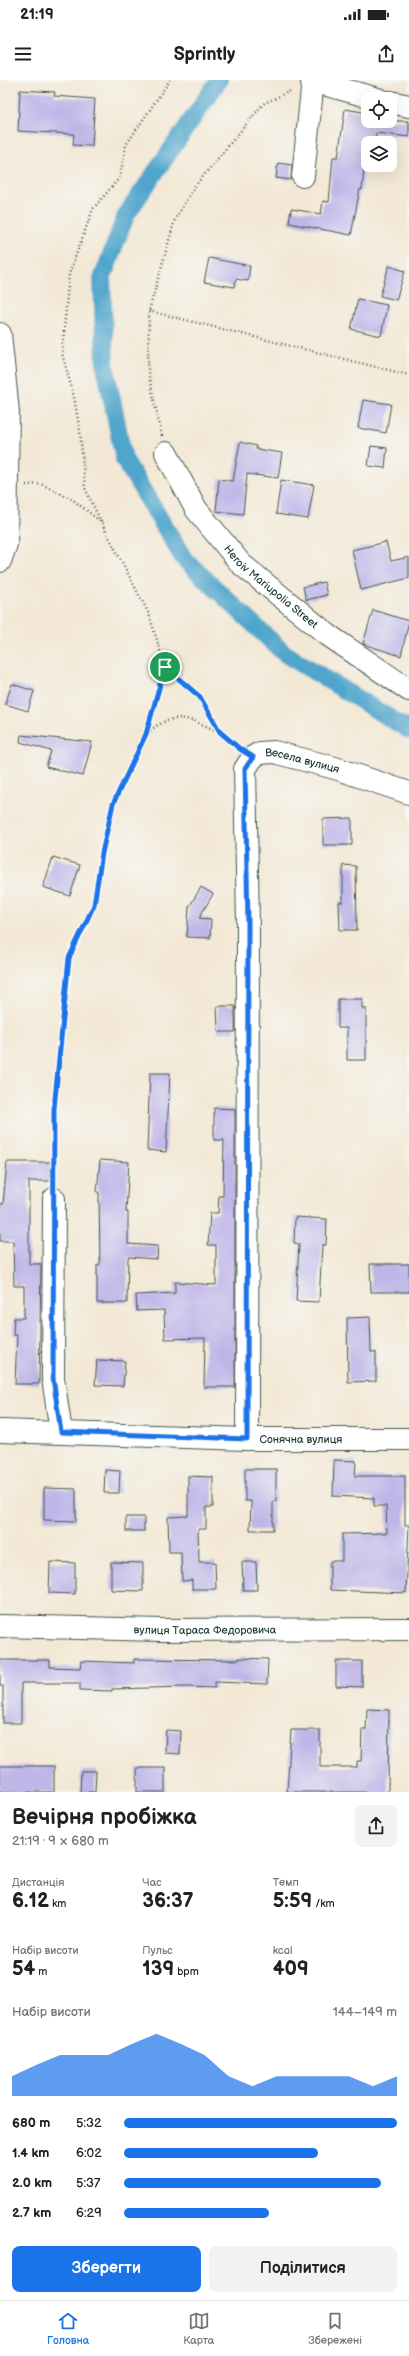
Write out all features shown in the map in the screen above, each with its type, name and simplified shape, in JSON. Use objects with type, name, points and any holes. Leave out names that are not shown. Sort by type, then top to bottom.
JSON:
[{"type":"street","points":[[303,176],[312,80],[361,94]]},
{"type":"street","points":[[397,103],[409,106]]},
{"type":"street","points":[[0,334],[8,412],[6,544],[0,561]]},
{"type":"street","name":"Heroiv Mariupolia Street","points":[[166,453],[196,510],[241,564],[328,636],[409,690]]},
{"type":"street","name":"Весела вулиця","points":[[247,1439],[248,924],[245,769],[253,757],[267,752],[274,752],[335,768],[409,793]]},
{"type":"street","points":[[54,1199],[53,1378],[61,1432]]},
{"type":"street","name":"Сонячна вулиця","points":[[0,1432],[61,1432],[247,1439],[409,1439]]},
{"type":"street","name":"вулиця Тараса Федоровича","points":[[0,1626],[161,1630],[409,1629]]},
{"type":"path","points":[[170,80],[126,146],[120,177],[94,209],[69,274],[62,353],[74,396],[80,431],[85,488],[149,614],[165,667],[200,697],[220,732]]},
{"type":"path","points":[[166,453],[148,372],[149,311],[175,219],[195,186],[263,104],[312,80]]},
{"type":"path","points":[[149,311],[409,375]]},
{"type":"path","points":[[7,486],[41,484],[72,499],[101,522]]},
{"type":"path","points":[[54,1199],[54,1109],[69,958],[94,905],[102,853],[113,804],[146,734],[165,667]]},
{"type":"path","points":[[146,734],[156,726],[168,720],[181,718],[194,721],[220,732],[240,749],[253,757]]},
{"type":"building","points":[[20,90],[55,92],[54,96],[95,99],[92,146],[73,145],[74,134],[18,131]]},
{"type":"building","points":[[345,109],[361,112],[361,128],[397,128],[397,121],[409,121],[409,137],[376,133],[376,136],[361,136],[361,172],[364,172],[362,190],[360,189],[351,235],[289,223],[291,209],[321,214],[323,201],[329,202],[333,157],[338,157]]},
{"type":"building","points":[[278,163],[292,165],[291,180],[276,178]]},
{"type":"building","points":[[209,258],[250,266],[248,281],[236,279],[234,287],[204,282]]},
{"type":"building","points":[[389,266],[405,271],[396,300],[380,296]]},
{"type":"building","points":[[358,299],[387,305],[381,336],[351,329]]},
{"type":"building","points":[[363,400],[391,404],[386,433],[358,428]]},
{"type":"building","points":[[240,442],[256,446],[256,449],[282,453],[278,478],[247,474],[243,514],[216,511],[219,479],[233,481]]},
{"type":"building","points":[[371,446],[387,448],[385,468],[368,466]]},
{"type":"building","points":[[281,480],[314,485],[308,519],[276,514]]},
{"type":"building","points":[[386,542],[391,561],[409,557],[409,578],[361,590],[352,550]]},
{"type":"building","points":[[324,582],[327,595],[306,600],[303,587]]},
{"type":"building","points":[[373,610],[409,621],[401,656],[363,644]]},
{"type":"building","points":[[12,684],[34,691],[28,711],[5,704]]},
{"type":"building","points":[[21,735],[92,742],[83,776],[46,767],[51,751],[20,742]]},
{"type":"building","points":[[352,818],[352,845],[323,845],[323,819]]},
{"type":"building","points":[[53,857],[80,865],[70,896],[43,887]]},
{"type":"building","points":[[343,865],[356,866],[357,930],[340,930],[339,902],[343,902]]},
{"type":"building","points":[[201,887],[213,894],[199,918],[211,919],[210,938],[187,937],[189,907]]},
{"type":"building","points":[[338,999],[362,999],[362,1008],[366,1008],[366,1060],[347,1060],[347,1028],[338,1028]]},
{"type":"building","points":[[217,1006],[235,1006],[235,1032],[218,1032]]},
{"type":"building","points":[[150,1073],[170,1073],[166,1152],[147,1150]]},
{"type":"building","points":[[214,1108],[235,1109],[235,1387],[204,1387],[205,1338],[165,1339],[164,1310],[137,1311],[136,1295],[175,1293],[175,1282],[216,1285],[216,1245],[208,1245],[210,1213],[218,1213],[219,1196],[223,1196],[224,1140],[214,1140]]},
{"type":"building","points":[[100,1160],[129,1162],[126,1212],[128,1212],[128,1244],[158,1246],[157,1259],[128,1257],[127,1303],[97,1303],[97,1265],[100,1265],[99,1193],[97,1192]]},
{"type":"building","points":[[7,1162],[51,1162],[51,1181],[29,1181],[29,1264],[41,1264],[39,1384],[15,1384],[17,1335],[13,1335],[14,1318],[24,1318],[24,1286],[14,1286],[13,1241],[0,1241],[0,1204],[3,1204]]},
{"type":"building","points":[[295,1217],[327,1219],[326,1245],[322,1245],[319,1302],[296,1301],[299,1244],[294,1243]]},
{"type":"building","points":[[370,1264],[409,1264],[409,1292],[371,1292]]},
{"type":"building","points":[[370,1317],[371,1352],[376,1352],[376,1381],[348,1382],[347,1318]]},
{"type":"building","points":[[97,1360],[125,1361],[123,1386],[95,1385]]},
{"type":"building","points":[[334,1460],[356,1461],[355,1476],[405,1476],[405,1525],[409,1525],[406,1593],[330,1590],[330,1561],[342,1561],[342,1534],[387,1533],[386,1506],[374,1506],[374,1498],[333,1496]]},
{"type":"building","points":[[245,1469],[276,1469],[276,1501],[273,1501],[273,1530],[250,1530],[251,1501],[245,1501]]},
{"type":"building","points":[[105,1470],[120,1471],[119,1493],[104,1493]]},
{"type":"building","points":[[188,1476],[213,1477],[213,1507],[206,1507],[206,1529],[198,1529],[199,1562],[215,1562],[216,1589],[192,1589],[192,1580],[182,1581],[181,1552],[169,1552],[168,1517],[188,1516]]},
{"type":"building","points":[[44,1488],[76,1489],[76,1521],[44,1520]]},
{"type":"building","points":[[126,1517],[144,1517],[144,1531],[126,1531]]},
{"type":"building","points":[[50,1562],[75,1563],[75,1594],[49,1593]]},
{"type":"building","points":[[111,1562],[143,1563],[143,1591],[111,1590]]},
{"type":"building","points":[[242,1562],[256,1562],[257,1590],[243,1590]]},
{"type":"building","points":[[239,1658],[268,1659],[267,1684],[215,1682],[215,1688],[186,1687],[112,1689],[112,1691],[80,1690],[80,1683],[21,1683],[21,1723],[3,1723],[3,1686],[0,1686],[0,1660],[50,1660],[50,1667],[80,1668],[81,1661],[134,1663],[134,1659],[239,1660]]},
{"type":"building","points":[[336,1661],[362,1661],[362,1687],[336,1686]]},
{"type":"building","points":[[367,1709],[389,1710],[388,1792],[287,1792],[291,1730],[320,1730],[320,1767],[357,1767],[357,1761],[361,1761],[362,1729],[366,1729]]},
{"type":"building","points":[[166,1730],[181,1731],[180,1754],[165,1753]]},
{"type":"building","points":[[0,1766],[54,1766],[54,1792],[0,1792]]},
{"type":"building","points":[[137,1768],[165,1768],[165,1792],[137,1792]]},
{"type":"building","points":[[81,1771],[96,1771],[95,1792],[80,1792]]},
{"type":"waterway","points":[[219,80],[126,215],[102,279],[105,365],[124,459],[184,559],[284,653],[409,730]]},
{"type":"route","points":[[165,667],[200,697],[220,732],[240,749],[253,757],[245,769],[248,924],[247,1439],[61,1432],[53,1378],[54,1109],[69,958],[94,905],[102,853],[113,804],[146,734],[165,667]]}]
